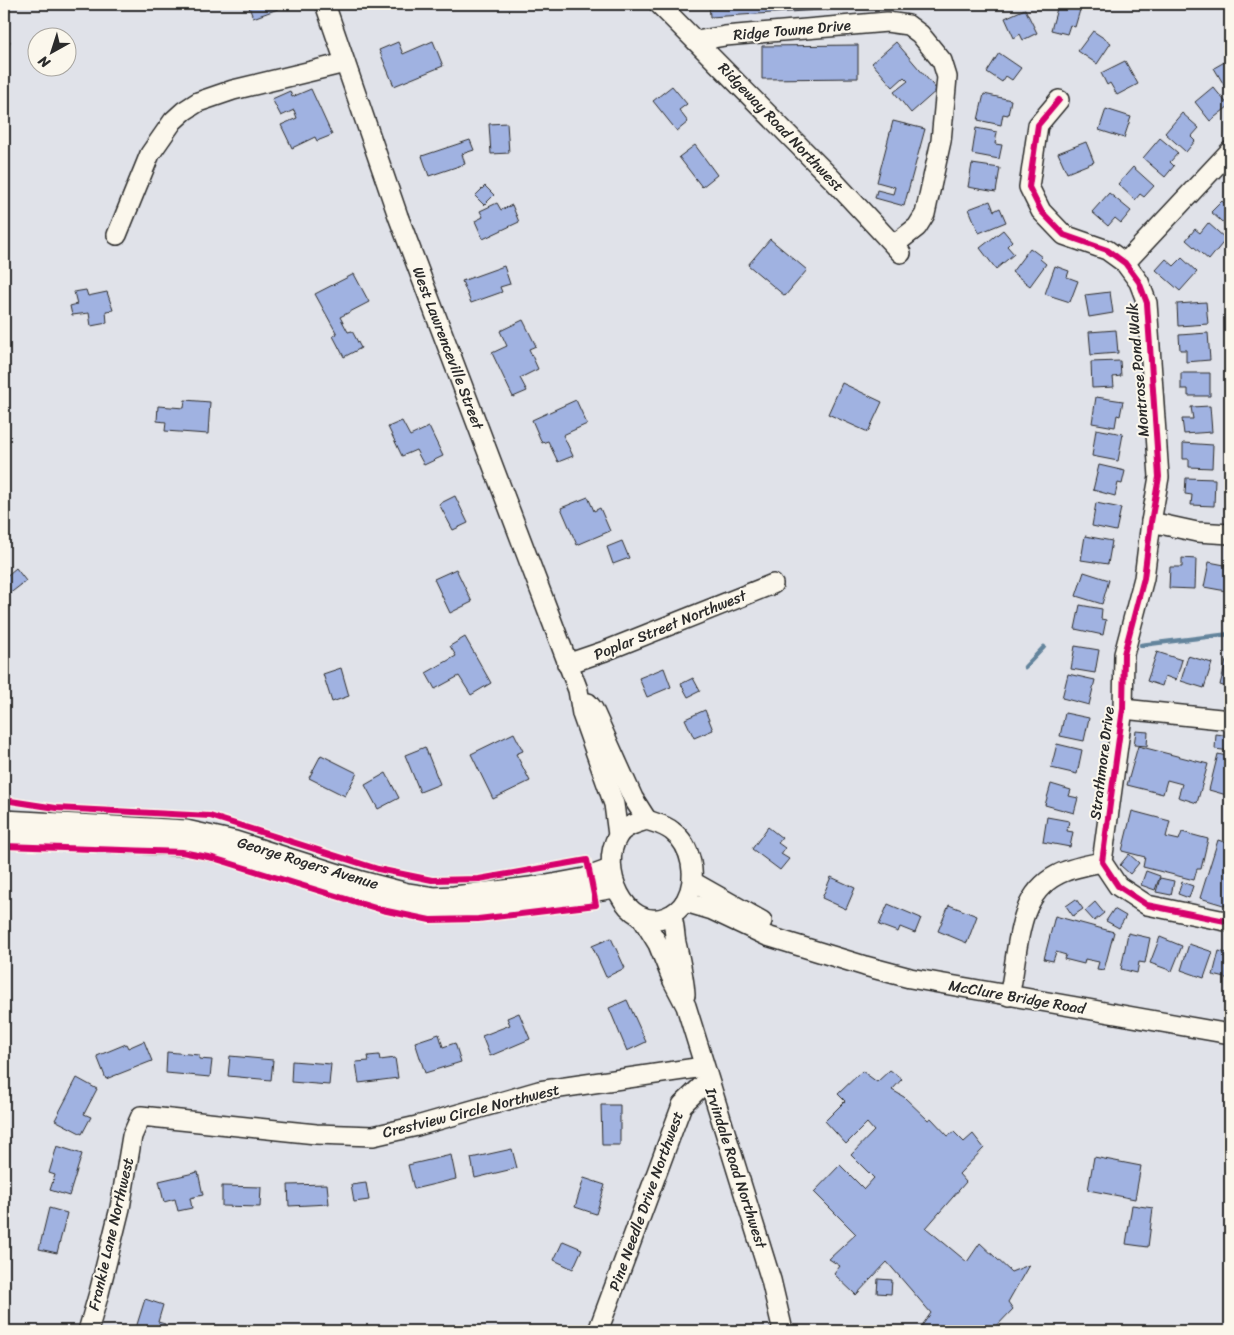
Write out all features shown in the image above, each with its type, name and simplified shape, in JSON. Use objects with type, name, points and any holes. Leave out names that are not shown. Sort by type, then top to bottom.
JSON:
[{"type":"street","name":"West Lawrenceville Street","points":[[325,4],[401,225],[567,664],[578,690],[592,709],[633,798],[647,820]]},
{"type":"street","name":"Ridgeway Road Northwest","points":[[659,4],[832,179],[897,249]]},
{"type":"street","name":"Ridge Towne Drive","points":[[696,41],[725,36],[887,22],[908,25],[920,34],[942,61],[947,77],[941,141],[925,214],[917,227],[897,249]]},
{"type":"street","points":[[116,235],[150,154],[173,121],[184,110],[198,102],[233,90],[344,63]]},
{"type":"street","name":"Montrose Pond Walk","points":[[1059,100],[1038,125],[1029,187],[1041,212],[1064,235],[1107,250],[1126,263],[1139,282],[1147,303],[1159,477],[1151,522]]},
{"type":"street","points":[[1126,263],[1230,151]]},
{"type":"street","points":[[1151,522],[1197,532],[1230,534]]},
{"type":"street","name":"Strathmore Drive","points":[[1102,862],[1122,709],[1124,654],[1144,578],[1151,522]]},
{"type":"street","name":"Poplar Street Northwest","points":[[567,664],[605,651],[773,584]]},
{"type":"street","name":"West Lawrenceville Street","points":[[578,690],[582,714],[614,804],[618,835]]},
{"type":"street","points":[[1122,709],[1230,720]]},
{"type":"street","name":"George Rogers Avenue","points":[[4,820],[186,830],[235,840],[407,893],[434,897],[547,885],[585,878],[610,869]]},
{"type":"street","points":[[647,820],[658,823],[672,831],[682,842],[691,860],[693,882],[678,908],[660,919],[642,918],[628,906],[615,888],[610,869],[612,851],[618,835],[633,824],[647,820]]},
{"type":"street","name":"George Rogers Avenue","points":[[4,838],[188,846],[227,854],[398,906],[440,911],[465,911],[499,907],[615,888]]},
{"type":"street","points":[[1009,996],[1022,922],[1034,893],[1057,875],[1102,862],[1118,886],[1148,905],[1230,922]]},
{"type":"street","name":"McClure Bridge Road","points":[[693,882],[806,948]]},
{"type":"street","name":"McClure Bridge Road","points":[[678,908],[712,910],[768,936],[910,978],[1230,1034]]},
{"type":"street","name":"Irvindale Road Northwest","points":[[678,908],[675,940],[684,978],[686,1006],[768,1271],[783,1331]]},
{"type":"street","name":"Irvindale Road Northwest","points":[[642,918],[658,944],[672,981],[686,1006]]},
{"type":"street","name":"Crestview Circle Northwest","points":[[132,1136],[141,1116],[316,1134],[373,1136],[417,1126],[539,1091],[706,1073]]},
{"type":"street","name":"Pine Needle Drive Northwest","points":[[598,1331],[682,1105],[706,1073]]},
{"type":"street","name":"Frankie Lane Northwest","points":[[88,1331],[120,1208],[132,1136]]},
{"type":"building","points":[[248,4],[289,4],[289,5],[253,18]]},
{"type":"building","points":[[709,4],[898,4],[898,5],[710,17]]},
{"type":"building","points":[[1058,5],[1080,10],[1075,27],[1070,25],[1067,34],[1051,30]]},
{"type":"building","points":[[1025,9],[1037,33],[1023,40],[1020,34],[1014,38],[1005,18]]},
{"type":"building","points":[[1093,31],[1111,43],[1097,64],[1078,51]]},
{"type":"building","points":[[4,40],[10,41],[6,57],[4,56]]},
{"type":"building","points":[[433,41],[443,66],[394,86],[379,50],[398,42],[403,54]]},
{"type":"building","points":[[896,42],[937,90],[911,113],[894,92],[908,81],[904,77],[893,87],[872,63]]},
{"type":"building","points":[[858,45],[858,78],[762,79],[762,46]]},
{"type":"building","points":[[999,53],[1021,68],[1012,80],[1006,76],[1002,82],[987,72]]},
{"type":"building","points":[[1228,60],[1230,64],[1230,95],[1214,68]]},
{"type":"building","points":[[1125,61],[1138,84],[1117,95],[1110,83],[1107,85],[1101,73]]},
{"type":"building","points":[[672,86],[687,104],[679,110],[688,122],[677,131],[653,101]]},
{"type":"building","points":[[1213,87],[1229,106],[1210,121],[1195,102]]},
{"type":"building","points":[[311,89],[332,135],[317,141],[315,137],[292,148],[281,125],[297,118],[294,110],[281,116],[272,99],[290,91],[292,97]]},
{"type":"building","points":[[984,94],[1011,100],[1008,115],[1003,114],[1001,125],[978,120]]},
{"type":"building","points":[[1106,109],[1131,117],[1124,138],[1099,130]]},
{"type":"building","points":[[1182,113],[1199,128],[1191,137],[1195,141],[1186,152],[1165,133]]},
{"type":"building","points":[[893,121],[925,129],[904,206],[875,198],[877,190],[893,194],[895,187],[877,182]]},
{"type":"building","points":[[507,123],[509,153],[491,154],[489,124]]},
{"type":"building","points":[[976,128],[997,132],[995,144],[1002,145],[999,159],[972,154]]},
{"type":"building","points":[[1160,138],[1178,153],[1170,162],[1174,166],[1165,177],[1143,158]]},
{"type":"building","points":[[470,140],[474,150],[462,154],[465,164],[429,176],[422,156]]},
{"type":"building","points":[[1086,142],[1094,162],[1067,173],[1058,153]]},
{"type":"building","points":[[695,145],[717,175],[702,187],[679,157]]},
{"type":"building","points":[[972,164],[1000,168],[996,192],[968,187]]},
{"type":"building","points":[[1133,167],[1154,186],[1144,197],[1140,194],[1135,200],[1118,184]]},
{"type":"building","points":[[485,186],[494,195],[484,205],[475,196]]},
{"type":"building","points":[[1109,193],[1131,211],[1121,223],[1115,218],[1108,226],[1092,212]]},
{"type":"building","points":[[990,201],[994,211],[1000,208],[1006,222],[979,233],[969,209]]},
{"type":"building","points":[[1222,201],[1227,206],[1230,201],[1230,229],[1211,212]]},
{"type":"building","points":[[497,203],[501,210],[512,205],[519,222],[483,239],[475,221],[483,217],[480,211]]},
{"type":"building","points":[[1208,223],[1226,239],[1209,260],[1186,240],[1195,229],[1200,233]]},
{"type":"building","points":[[1003,230],[1012,241],[1007,246],[1014,254],[996,269],[980,248]]},
{"type":"building","points":[[770,239],[807,270],[785,296],[748,265]]},
{"type":"building","points":[[1030,248],[1042,257],[1040,259],[1046,264],[1030,286],[1012,272]]},
{"type":"building","points":[[1182,258],[1197,272],[1180,291],[1156,270],[1166,259],[1174,266]]},
{"type":"building","points":[[504,266],[510,284],[500,287],[502,292],[471,303],[462,281]]},
{"type":"building","points":[[1055,266],[1069,271],[1067,277],[1078,281],[1070,302],[1045,294]]},
{"type":"building","points":[[354,274],[369,302],[340,317],[348,332],[352,331],[361,348],[344,357],[333,336],[337,334],[315,294]]},
{"type":"building","points":[[86,290],[88,296],[107,292],[113,310],[106,311],[107,323],[91,326],[89,313],[72,315],[70,306],[77,304],[74,292]]},
{"type":"building","points":[[1110,292],[1113,313],[1089,317],[1085,295]]},
{"type":"building","points":[[1206,302],[1208,324],[1178,326],[1177,304]]},
{"type":"building","points":[[523,320],[536,346],[529,349],[538,369],[520,378],[527,391],[513,397],[492,353],[507,346],[500,331]]},
{"type":"building","points":[[1116,330],[1118,353],[1091,355],[1089,332]]},
{"type":"building","points":[[1208,333],[1210,360],[1186,362],[1186,350],[1180,350],[1179,335]]},
{"type":"building","points":[[1120,361],[1121,376],[1113,377],[1114,387],[1092,388],[1091,362]]},
{"type":"building","points":[[1181,373],[1210,373],[1210,396],[1188,396],[1188,389],[1181,389]]},
{"type":"building","points":[[842,383],[882,402],[868,432],[828,414]]},
{"type":"building","points":[[1096,397],[1123,401],[1120,416],[1117,415],[1115,427],[1092,423]]},
{"type":"building","points":[[185,400],[210,402],[208,434],[165,431],[166,422],[157,421],[158,406],[184,408]]},
{"type":"building","points":[[576,400],[587,424],[563,435],[573,456],[558,462],[548,441],[542,443],[532,420]]},
{"type":"building","points":[[1210,406],[1212,432],[1184,434],[1182,419],[1193,419],[1191,407]]},
{"type":"building","points":[[402,421],[410,436],[429,427],[443,456],[424,465],[416,450],[402,456],[388,427]]},
{"type":"building","points":[[1096,429],[1123,434],[1118,461],[1092,456]]},
{"type":"building","points":[[1183,443],[1213,445],[1212,468],[1189,467],[1189,459],[1183,459]]},
{"type":"building","points":[[1099,465],[1125,471],[1122,484],[1118,483],[1115,496],[1093,490]]},
{"type":"building","points":[[1186,478],[1215,479],[1214,506],[1191,505],[1192,495],[1185,494]]},
{"type":"building","points":[[455,496],[468,523],[453,530],[439,504]]},
{"type":"building","points":[[588,497],[594,511],[600,508],[610,531],[577,545],[561,508]]},
{"type":"building","points":[[1096,503],[1121,508],[1116,531],[1092,526]]},
{"type":"building","points":[[1085,536],[1112,541],[1108,564],[1081,560]]},
{"type":"building","points":[[622,541],[629,558],[613,564],[607,547]]},
{"type":"building","points":[[1182,558],[1196,559],[1195,589],[1169,588],[1170,567],[1182,567]]},
{"type":"building","points":[[1209,562],[1230,566],[1226,591],[1204,587]]},
{"type":"building","points":[[16,568],[26,581],[4,598],[4,578]]},
{"type":"building","points":[[456,569],[472,602],[450,613],[434,579]]},
{"type":"building","points":[[1084,572],[1109,580],[1102,604],[1076,596]]},
{"type":"building","points":[[1080,605],[1102,609],[1101,619],[1106,620],[1103,635],[1075,629]]},
{"type":"building","points":[[465,637],[491,683],[471,695],[459,676],[435,689],[426,673],[456,656],[450,646]]},
{"type":"building","points":[[1075,646],[1099,650],[1095,673],[1071,669]]},
{"type":"building","points":[[1157,652],[1182,660],[1176,680],[1165,676],[1162,686],[1147,681]]},
{"type":"building","points":[[1188,656],[1212,663],[1204,688],[1181,681]]},
{"type":"building","points":[[1226,661],[1230,662],[1230,688],[1220,685]]},
{"type":"building","points":[[341,668],[349,696],[332,702],[323,674]]},
{"type":"building","points":[[664,668],[671,687],[647,697],[639,678]]},
{"type":"building","points":[[1068,674],[1095,680],[1089,705],[1062,698]]},
{"type":"building","points":[[693,678],[700,691],[688,697],[681,684]]},
{"type":"building","points":[[705,710],[713,730],[694,738],[685,719]]},
{"type":"building","points":[[1065,713],[1089,718],[1084,741],[1060,736]]},
{"type":"building","points":[[1136,731],[1148,732],[1147,746],[1134,745]]},
{"type":"building","points":[[514,733],[523,751],[516,754],[530,781],[493,799],[471,754]]},
{"type":"building","points":[[1216,734],[1230,736],[1230,751],[1215,749]]},
{"type":"building","points":[[1057,744],[1082,750],[1077,774],[1051,768]]},
{"type":"building","points":[[1138,746],[1208,764],[1197,803],[1178,797],[1182,784],[1167,780],[1163,794],[1127,785]]},
{"type":"building","points":[[425,747],[440,784],[420,792],[405,755]]},
{"type":"building","points":[[1218,754],[1230,757],[1230,796],[1209,790]]},
{"type":"building","points":[[321,755],[357,773],[345,796],[309,778]]},
{"type":"building","points":[[386,773],[399,798],[378,809],[365,785]]},
{"type":"building","points":[[1051,784],[1071,790],[1069,796],[1078,798],[1074,813],[1045,805]]},
{"type":"building","points":[[1132,811],[1170,821],[1166,837],[1179,840],[1182,832],[1208,839],[1201,869],[1197,869],[1194,880],[1143,867],[1145,857],[1122,851]]},
{"type":"building","points":[[1047,817],[1069,821],[1067,831],[1073,832],[1070,847],[1043,842]]},
{"type":"building","points":[[768,827],[782,838],[778,843],[785,848],[781,854],[789,859],[780,870],[752,849]]},
{"type":"building","points":[[1218,840],[1230,844],[1230,907],[1200,898]]},
{"type":"building","points":[[1129,854],[1139,863],[1130,874],[1120,865]]},
{"type":"building","points":[[1146,871],[1160,876],[1155,890],[1141,885]]},
{"type":"building","points":[[831,877],[855,888],[846,909],[822,898]]},
{"type":"building","points":[[1160,878],[1174,881],[1171,895],[1156,892]]},
{"type":"building","points":[[1182,882],[1193,886],[1189,898],[1178,894]]},
{"type":"building","points":[[1076,899],[1083,909],[1073,916],[1066,906]]},
{"type":"building","points":[[1095,902],[1104,913],[1094,921],[1085,911]]},
{"type":"building","points":[[888,904],[921,918],[915,933],[900,927],[898,932],[879,925]]},
{"type":"building","points":[[949,905],[977,916],[967,943],[938,931]]},
{"type":"building","points":[[1114,909],[1126,916],[1119,928],[1106,921]]},
{"type":"building","points":[[1055,916],[1114,932],[1104,970],[1097,969],[1099,962],[1085,959],[1084,964],[1064,959],[1066,955],[1056,952],[1053,961],[1044,959]]},
{"type":"building","points":[[1128,933],[1150,938],[1145,963],[1139,962],[1137,973],[1121,969]]},
{"type":"building","points":[[1160,937],[1182,946],[1172,971],[1150,963]]},
{"type":"building","points":[[611,938],[625,968],[606,977],[592,946]]},
{"type":"building","points":[[1189,944],[1213,952],[1204,978],[1181,970]]},
{"type":"building","points":[[1219,951],[1230,954],[1230,979],[1213,975]]},
{"type":"building","points":[[627,1000],[646,1042],[627,1051],[609,1008]]},
{"type":"building","points":[[519,1013],[530,1039],[490,1056],[482,1036],[510,1025],[507,1018]]},
{"type":"building","points":[[439,1034],[443,1047],[455,1043],[461,1062],[425,1073],[415,1042]]},
{"type":"building","points":[[144,1041],[152,1061],[106,1079],[97,1056],[126,1044],[128,1048]]},
{"type":"building","points":[[167,1052],[199,1055],[199,1059],[212,1060],[210,1077],[166,1073]]},
{"type":"building","points":[[379,1055],[380,1060],[395,1058],[398,1078],[359,1083],[356,1062],[369,1061],[368,1056]]},
{"type":"building","points":[[230,1056],[273,1060],[271,1080],[228,1076]]},
{"type":"building","points":[[292,1061],[331,1064],[329,1085],[291,1082]]},
{"type":"building","points":[[890,1070],[902,1079],[892,1090],[904,1097],[928,1120],[931,1118],[948,1136],[954,1132],[964,1142],[973,1134],[984,1148],[959,1174],[966,1182],[926,1228],[967,1262],[980,1243],[1011,1272],[1029,1265],[1008,1302],[1013,1309],[992,1331],[918,1331],[931,1313],[887,1262],[856,1295],[834,1274],[840,1266],[829,1259],[856,1234],[814,1192],[840,1165],[864,1189],[874,1178],[851,1155],[874,1131],[867,1123],[846,1144],[825,1121],[845,1101],[838,1094],[862,1071],[877,1082]]},
{"type":"building","points":[[77,1078],[97,1089],[84,1114],[91,1117],[82,1134],[55,1120]]},
{"type":"building","points":[[601,1105],[620,1105],[620,1145],[602,1145]]},
{"type":"building","points":[[57,1146],[82,1154],[69,1196],[50,1190],[55,1175],[49,1173]]},
{"type":"building","points":[[512,1149],[517,1168],[475,1178],[471,1158]]},
{"type":"building","points":[[451,1155],[456,1179],[414,1189],[408,1165]]},
{"type":"building","points":[[1094,1157],[1141,1166],[1135,1199],[1088,1190]]},
{"type":"building","points":[[198,1172],[203,1195],[190,1198],[192,1208],[178,1211],[175,1199],[164,1202],[159,1181]]},
{"type":"building","points":[[584,1178],[605,1185],[596,1214],[575,1207]]},
{"type":"building","points":[[366,1183],[369,1200],[354,1202],[351,1185]]},
{"type":"building","points":[[327,1184],[329,1204],[289,1206],[288,1185]]},
{"type":"building","points":[[222,1186],[261,1187],[260,1207],[222,1206]]},
{"type":"building","points":[[1132,1205],[1153,1208],[1148,1247],[1126,1244]]},
{"type":"building","points":[[49,1208],[67,1213],[57,1253],[39,1249]]},
{"type":"building","points":[[563,1241],[582,1249],[573,1269],[554,1260]]},
{"type":"building","points":[[878,1279],[892,1280],[891,1294],[877,1293]]},
{"type":"building","points":[[145,1299],[163,1305],[158,1322],[165,1324],[162,1331],[135,1331]]},
{"type":"waterway","points":[[1141,645],[1230,634]]},
{"type":"waterway","points":[[1025,667],[1044,647]]},
{"type":"cycle path","points":[[1059,100],[1038,125],[1029,187],[1041,211],[1064,235],[1107,250],[1125,263],[1139,282],[1147,303],[1159,477],[1144,578],[1124,654],[1123,709],[1102,862],[1118,886],[1147,905],[1230,922]]},
{"type":"cycle path","points":[[4,800],[56,808],[210,816],[378,869],[432,880],[479,879],[587,860],[596,905],[478,919],[430,920],[382,910],[213,858],[182,852],[4,846]]}]
